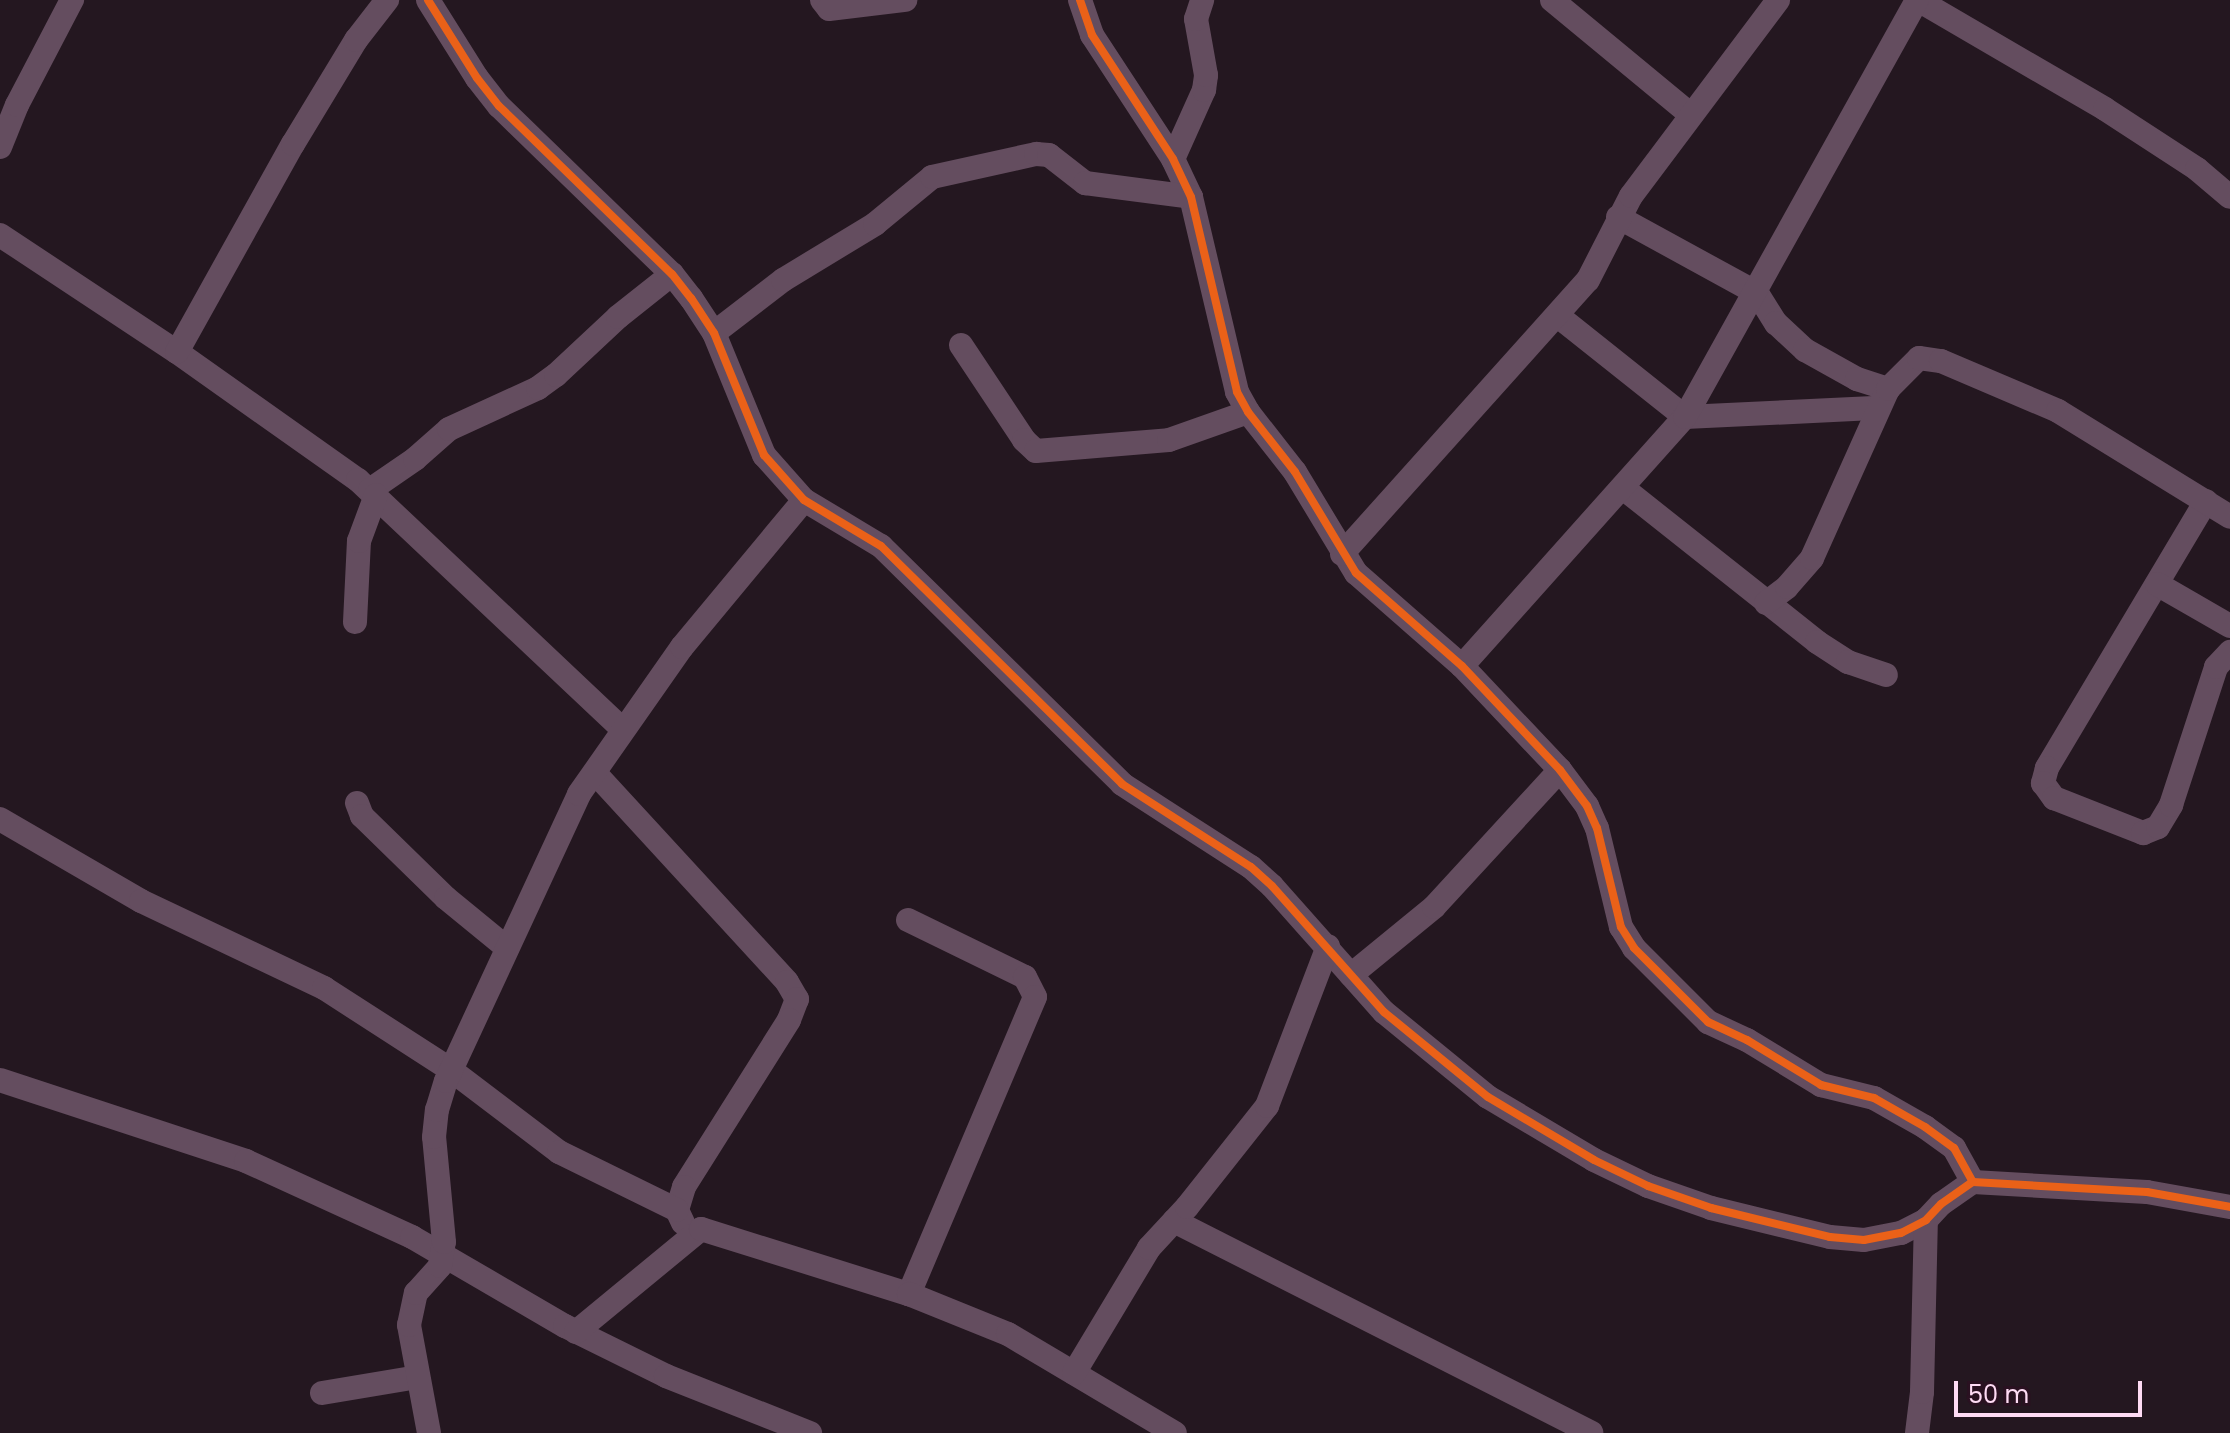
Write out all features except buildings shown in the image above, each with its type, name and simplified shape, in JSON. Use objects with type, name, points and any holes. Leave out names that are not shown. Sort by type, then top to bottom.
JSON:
[{"type":"street","points":[[0,147],[17,105],[72,0]]},
{"type":"street","points":[[177,352],[293,144],[356,40],[387,0]]},
{"type":"street","points":[[428,0],[477,78],[499,106],[672,274],[714,333],[764,455],[804,500],[881,546],[1122,784],[1251,867],[1328,946],[1384,1012],[1488,1097],[1594,1160],[1648,1186],[1711,1208],[1830,1237],[1876,1238],[1901,1233],[1926,1220],[1941,1204],[1973,1182],[2147,1192],[2230,1207]]},
{"type":"street","points":[[822,0],[829,9],[905,0]]},
{"type":"street","points":[[1080,0],[1092,35],[1173,159],[1191,197],[1237,392],[1248,412],[1295,472],[1356,573],[1462,666],[1560,770],[1587,806],[1597,828],[1621,927],[1657,974],[1708,1022],[1747,1040],[1821,1085],[1874,1098],[1925,1127],[1954,1148],[1973,1182]]},
{"type":"street","points":[[1173,159],[1204,90],[1206,75],[1196,19],[1202,0]]},
{"type":"street","points":[[1552,0],[1690,114]]},
{"type":"street","points":[[1342,554],[1558,316],[1603,256],[1618,217],[1690,114],[1778,0]]},
{"type":"street","points":[[1462,666],[1685,417],[1918,0],[2105,109],[2197,169],[2230,197]]},
{"type":"street","points":[[714,333],[783,280],[875,224],[932,177],[1036,154],[1049,155],[1085,183],[1191,197]]},
{"type":"street","points":[[1618,217],[1757,293],[1776,323],[1805,350],[1857,379],[1884,399]]},
{"type":"street","points":[[0,235],[177,352],[373,493],[623,730]]},
{"type":"street","points":[[355,622],[359,541],[373,493],[449,429],[538,388],[556,375],[618,317],[672,274]]},
{"type":"street","points":[[1558,316],[1685,417],[1884,399]]},
{"type":"street","points":[[961,345],[1024,440],[1036,451],[1169,440],[1248,412]]},
{"type":"street","points":[[1766,603],[1787,587],[1812,558],[1884,399],[1919,358],[1941,361],[2058,411],[2230,517]]},
{"type":"street","points":[[1623,488],[1658,512],[1766,603],[1848,662],[1886,675]]},
{"type":"street","points":[[429,1433],[409,1325],[411,1306],[422,1283],[440,1266],[442,1253],[434,1137],[437,1110],[451,1070],[579,794],[596,774],[682,647],[804,500]]},
{"type":"street","points":[[2206,501],[2047,768],[2043,783],[2054,798],[2143,833],[2158,827],[2171,805],[2216,667],[2230,652]]},
{"type":"street","points":[[2157,584],[2230,626]]},
{"type":"street","points":[[1351,975],[1434,907],[1560,770]]},
{"type":"street","points":[[596,774],[787,982],[797,999],[789,1020],[684,1187],[677,1210],[680,1221],[909,1294],[1008,1334],[1175,1433]]},
{"type":"street","points":[[357,803],[362,816],[435,888],[507,948]]},
{"type":"street","points":[[0,819],[141,901],[324,988],[451,1070],[559,1152],[677,1210]]},
{"type":"street","points":[[908,920],[1025,977],[1035,997],[909,1294]]},
{"type":"street","points":[[1074,1373],[1149,1248],[1267,1106],[1328,946]]},
{"type":"street","points":[[0,1080],[226,1153],[442,1253],[576,1332],[666,1376],[810,1433]]},
{"type":"street","points":[[1917,1433],[1922,1392],[1926,1220]]},
{"type":"street","points":[[1174,1221],[1591,1433]]},
{"type":"street","points":[[576,1332],[701,1229]]},
{"type":"street","points":[[322,1393],[418,1377]]},
{"type":"cycle path","points":[[428,0],[477,78],[499,106],[672,274],[691,298],[714,333],[764,455],[804,500],[881,546],[1122,784],[1251,867],[1272,886],[1384,1012],[1488,1097],[1594,1160],[1648,1186],[1711,1208],[1830,1237],[1864,1240],[1901,1233],[1926,1220],[1941,1204],[1973,1182],[2147,1192],[2230,1207]]},
{"type":"cycle path","points":[[1080,0],[1092,35],[1173,159],[1191,197],[1237,392],[1248,412],[1295,472],[1356,573],[1462,666],[1560,770],[1587,806],[1597,828],[1621,927],[1634,948],[1708,1022],[1747,1040],[1821,1085],[1874,1098],[1925,1127],[1954,1148],[1973,1182]]}]
